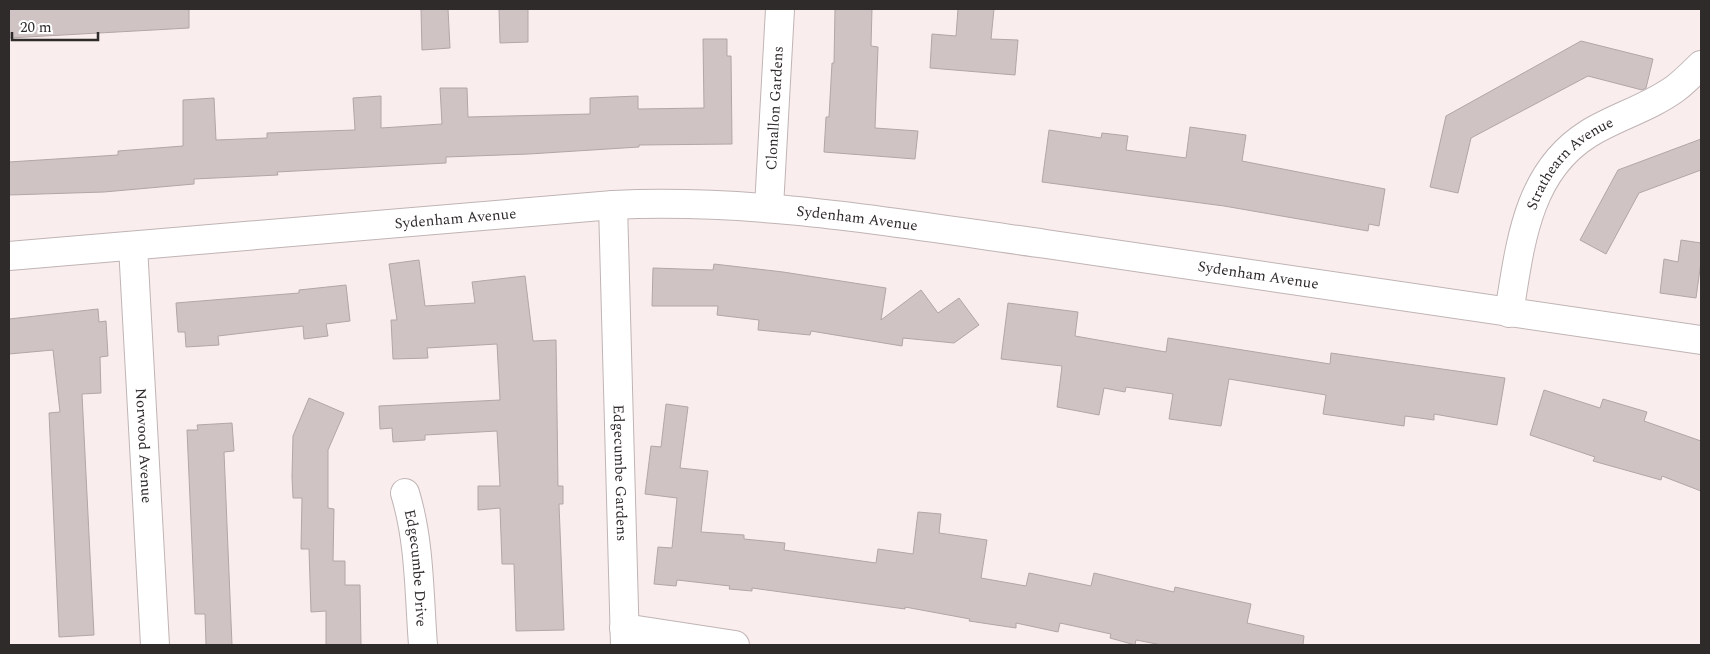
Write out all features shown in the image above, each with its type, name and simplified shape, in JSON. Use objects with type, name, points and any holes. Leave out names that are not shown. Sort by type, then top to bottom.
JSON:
[{"type":"street","name":"Clonallon Gardens","points":[[769,207],[780,9]]},
{"type":"street","name":"Strathearn Avenue","points":[[1509,313],[1526,219],[1545,174],[1563,152],[1588,134],[1675,89],[1701,65]]},
{"type":"street","name":"Sydenham Avenue","points":[[9,256],[613,205],[667,202],[769,207],[1195,265],[1701,340]]},
{"type":"street","name":"Edgecumbe Gardens","points":[[613,205],[624,637],[735,645]]},
{"type":"street","name":"Norwood Avenue","points":[[133,246],[155,645]]},
{"type":"street","name":"Edgecumbe Drive","points":[[405,493],[413,519],[416,545],[422,645]]},
{"type":"building","points":[[9,9],[189,9],[189,28],[9,38]]},
{"type":"building","points":[[421,9],[448,9],[450,48],[422,50]]},
{"type":"building","points":[[499,9],[528,9],[528,42],[500,43]]},
{"type":"building","points":[[835,9],[872,9],[871,46],[878,47],[875,128],[918,131],[915,159],[824,152],[826,117],[829,117],[832,63],[834,63]]},
{"type":"building","points":[[958,9],[994,9],[991,39],[1018,40],[1015,75],[930,68],[932,34],[956,36]]},
{"type":"building","points":[[703,39],[727,39],[727,56],[731,56],[732,144],[639,145],[639,147],[529,154],[446,157],[446,163],[277,172],[278,175],[194,179],[194,184],[104,192],[9,195],[9,162],[118,155],[118,151],[183,146],[183,100],[214,98],[216,140],[267,138],[267,133],[355,130],[353,98],[381,96],[381,128],[442,124],[440,88],[467,88],[468,117],[590,114],[590,98],[638,96],[638,109],[704,108]]},
{"type":"building","points":[[1581,41],[1653,59],[1646,88],[1642,90],[1588,76],[1471,138],[1458,193],[1430,187],[1446,116]]},
{"type":"building","points":[[1190,127],[1246,135],[1242,161],[1385,189],[1379,226],[1369,224],[1368,231],[1224,206],[1042,182],[1049,130],[1101,138],[1102,133],[1128,136],[1126,150],[1186,158]]},
{"type":"building","points":[[1701,139],[1701,170],[1639,193],[1606,254],[1580,240],[1618,170]]},
{"type":"building","points":[[1681,240],[1701,243],[1701,262],[1696,298],[1660,293],[1664,259],[1678,262]]},
{"type":"building","points":[[419,260],[425,306],[475,303],[472,282],[525,276],[533,341],[556,340],[558,486],[563,486],[563,504],[559,504],[564,630],[516,631],[514,564],[502,564],[500,508],[478,510],[478,486],[500,486],[497,431],[425,435],[425,440],[393,442],[392,428],[380,429],[379,406],[500,400],[497,344],[427,348],[428,358],[393,359],[391,320],[397,320],[389,264]]},
{"type":"building","points":[[714,264],[783,272],[886,288],[881,320],[921,290],[938,313],[959,298],[979,325],[954,343],[903,338],[902,346],[811,331],[810,335],[758,330],[759,320],[717,315],[718,306],[652,306],[653,268],[713,270]]},
{"type":"building","points":[[346,285],[350,321],[326,324],[328,336],[304,339],[303,326],[218,336],[219,345],[186,347],[185,332],[178,332],[176,303],[299,293],[299,290]]},
{"type":"building","points":[[1008,303],[1078,312],[1075,336],[1166,352],[1168,338],[1330,364],[1331,353],[1505,378],[1497,425],[1434,414],[1434,420],[1405,416],[1404,426],[1323,414],[1326,395],[1229,379],[1221,426],[1169,419],[1173,394],[1126,387],[1125,392],[1104,388],[1099,415],[1057,407],[1062,366],[1001,359]]},
{"type":"building","points":[[98,309],[99,322],[106,321],[108,356],[100,357],[101,393],[82,394],[94,635],[59,637],[49,413],[60,412],[53,350],[9,354],[9,319]]},
{"type":"building","points":[[1544,390],[1600,408],[1603,399],[1647,412],[1644,421],[1701,441],[1701,491],[1662,476],[1661,480],[1593,461],[1595,457],[1530,435]]},
{"type":"building","points":[[309,398],[344,413],[328,450],[328,508],[334,509],[333,561],[345,561],[345,585],[360,585],[361,645],[326,645],[326,611],[311,612],[309,549],[301,549],[302,498],[293,498],[292,477],[293,436]]},
{"type":"building","points":[[666,404],[688,407],[680,468],[708,471],[701,532],[744,535],[744,539],[785,543],[784,550],[876,563],[878,549],[913,554],[918,512],[941,514],[939,533],[987,540],[981,578],[1026,586],[1029,573],[1091,586],[1094,573],[1174,592],[1175,587],[1251,604],[1247,623],[1304,636],[1303,645],[1162,645],[1136,640],[1135,645],[1110,638],[1111,634],[1060,623],[1058,632],[1016,623],[1016,628],[969,621],[970,619],[905,607],[905,609],[752,588],[752,591],[729,589],[730,586],[677,580],[676,586],[654,584],[658,547],[672,548],[677,498],[645,494],[651,446],[661,447]]},
{"type":"building","points":[[232,423],[234,451],[224,452],[232,645],[206,645],[205,614],[195,614],[187,430],[198,430],[197,425]]}]
